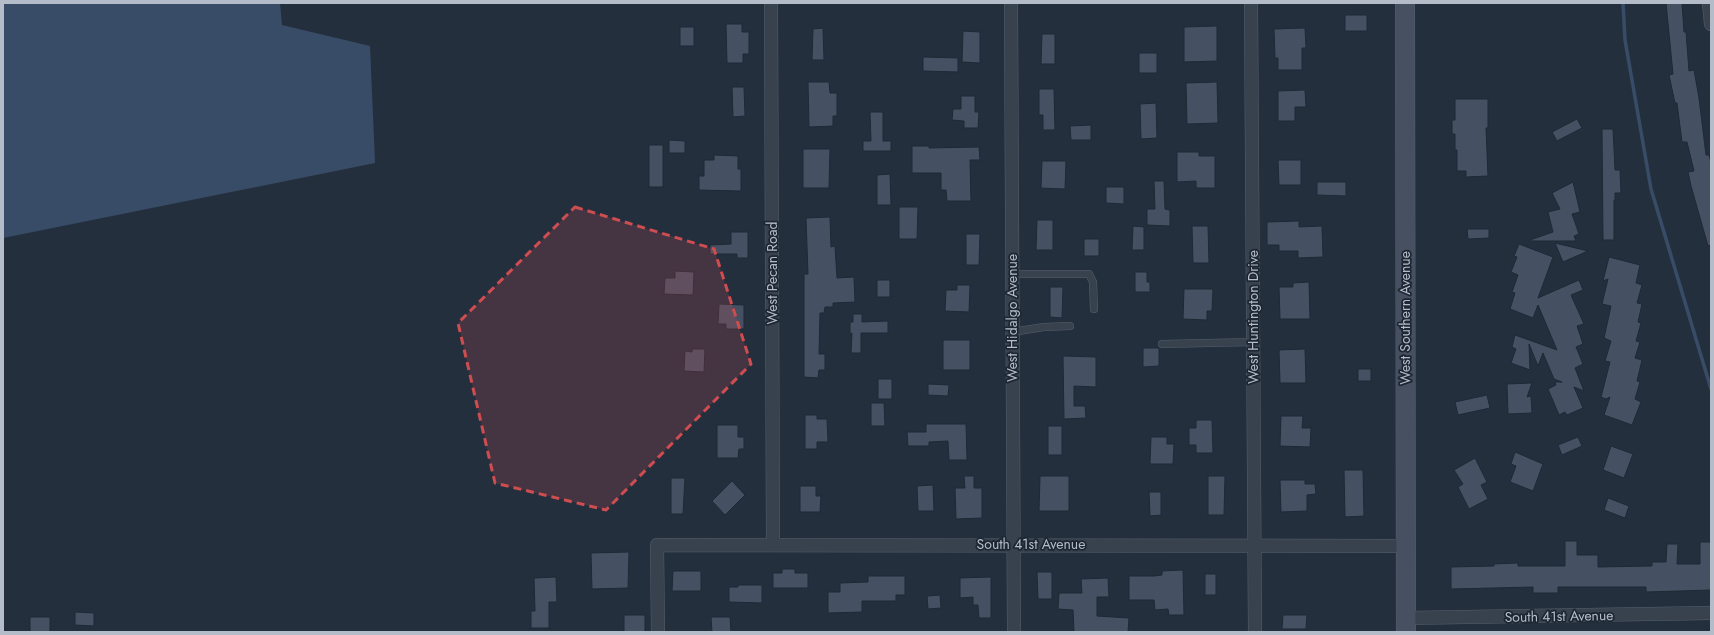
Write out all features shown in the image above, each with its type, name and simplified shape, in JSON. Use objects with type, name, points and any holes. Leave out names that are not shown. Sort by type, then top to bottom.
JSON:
[{"type":"main road","name":"West Southern Avenue","points":[[1404,3],[1406,625]]},
{"type":"street","name":"West Pecan Road","points":[[771,3],[773,544]]},
{"type":"street","name":"West Hidalgo Avenue","points":[[1011,3],[1014,632]]},
{"type":"street","name":"West Huntington Drive","points":[[1251,3],[1255,632]]},
{"type":"street","points":[[1709,3],[1711,24]]},
{"type":"street","name":"South 41st Avenue","points":[[658,632],[657,545],[1255,544],[1406,546]]},
{"type":"street","name":"South 41st Avenue","points":[[1406,625],[1711,613]]},
{"type":"lane","points":[[1012,274],[1089,274],[1093,282],[1094,309]]},
{"type":"lane","points":[[1012,332],[1044,327],[1070,326]]},
{"type":"lane","points":[[1162,344],[1254,342]]},
{"type":"highlighted area","points":[[575,207],[714,249],[751,364],[606,510],[495,483],[458,323]]},
{"type":"water","points":[[3,3],[280,3],[282,25],[370,46],[375,163],[3,238]]},
{"type":"building","points":[[1666,3],[1682,3],[1689,71],[1694,70],[1706,155],[1709,155],[1711,163],[1711,245],[1708,246],[1691,186],[1688,172],[1694,171],[1687,142],[1682,142],[1677,103],[1675,103],[1669,75],[1673,74]]},
{"type":"building","points":[[1345,15],[1367,15],[1367,31],[1345,31]]},
{"type":"building","points":[[726,24],[742,24],[742,32],[749,32],[749,54],[743,54],[743,63],[727,63]]},
{"type":"building","points":[[1217,26],[1217,61],[1184,62],[1184,27]]},
{"type":"building","points":[[680,27],[694,27],[694,46],[680,46]]},
{"type":"building","points":[[823,28],[824,60],[812,60],[813,29]]},
{"type":"building","points":[[1305,28],[1306,48],[1302,48],[1302,70],[1278,70],[1278,58],[1275,58],[1274,29]]},
{"type":"building","points":[[963,31],[980,32],[980,63],[962,62]]},
{"type":"building","points":[[1042,34],[1055,34],[1055,64],[1041,64]]},
{"type":"building","points":[[1139,53],[1157,53],[1157,73],[1139,73]]},
{"type":"building","points":[[923,57],[958,58],[958,72],[923,71]]},
{"type":"building","points":[[808,82],[829,82],[830,93],[837,93],[837,116],[833,116],[833,126],[809,127]]},
{"type":"building","points":[[1217,82],[1218,123],[1187,124],[1186,83]]},
{"type":"building","points":[[732,87],[744,87],[745,116],[733,117]]},
{"type":"building","points":[[1039,89],[1054,89],[1055,130],[1043,130],[1043,115],[1039,115]]},
{"type":"building","points":[[1305,90],[1306,107],[1295,107],[1295,121],[1278,121],[1278,91]]},
{"type":"building","points":[[961,96],[975,96],[975,112],[979,112],[978,128],[964,128],[964,121],[952,120],[953,109],[961,109]]},
{"type":"building","points":[[1455,99],[1488,99],[1488,128],[1486,128],[1488,176],[1466,177],[1466,171],[1457,171],[1455,134],[1452,134],[1452,120],[1455,120]]},
{"type":"building","points":[[1156,103],[1157,138],[1141,139],[1140,104]]},
{"type":"building","points":[[870,112],[883,112],[883,141],[891,141],[891,151],[863,151],[863,141],[871,141]]},
{"type":"building","points":[[1577,119],[1582,128],[1557,141],[1552,132]]},
{"type":"building","points":[[1091,125],[1091,140],[1071,140],[1070,126]]},
{"type":"building","points":[[1602,129],[1613,129],[1615,170],[1620,170],[1621,193],[1615,193],[1614,200],[1614,240],[1603,240]]},
{"type":"building","points":[[669,140],[685,141],[685,153],[669,153]]},
{"type":"building","points":[[649,145],[663,145],[663,187],[649,187]]},
{"type":"building","points":[[912,146],[929,146],[929,148],[979,147],[980,160],[970,160],[971,201],[947,201],[946,190],[941,190],[941,173],[912,173]]},
{"type":"building","points":[[803,149],[830,149],[829,188],[803,188]]},
{"type":"building","points":[[1177,152],[1199,152],[1199,156],[1215,156],[1215,188],[1196,188],[1196,181],[1177,182]]},
{"type":"building","points":[[714,155],[738,156],[738,169],[741,169],[741,191],[699,190],[699,176],[704,176],[704,160],[714,160]]},
{"type":"building","points":[[1278,160],[1301,160],[1301,185],[1279,185]]},
{"type":"building","points":[[1042,161],[1066,161],[1065,189],[1041,188]]},
{"type":"building","points":[[890,174],[891,205],[877,205],[877,175]]},
{"type":"building","points":[[1154,181],[1164,181],[1165,209],[1170,210],[1170,226],[1147,225],[1147,209],[1155,209]]},
{"type":"building","points":[[1317,182],[1346,182],[1346,196],[1317,195]]},
{"type":"building","points":[[1573,182],[1580,212],[1572,214],[1579,234],[1574,236],[1576,241],[1530,241],[1553,232],[1548,212],[1560,209],[1552,193]]},
{"type":"building","points":[[1106,187],[1124,187],[1124,204],[1106,203]]},
{"type":"building","points":[[899,207],[918,207],[917,239],[899,239]]},
{"type":"building","points":[[830,217],[831,247],[835,246],[837,278],[854,277],[855,302],[833,303],[833,307],[825,307],[824,313],[820,313],[819,354],[825,354],[825,370],[819,370],[818,378],[804,377],[804,274],[808,274],[806,218]]},
{"type":"building","points":[[1037,220],[1053,220],[1053,250],[1036,250]]},
{"type":"building","points":[[1299,221],[1299,227],[1322,226],[1323,257],[1298,258],[1298,251],[1279,251],[1279,245],[1267,245],[1267,222]]},
{"type":"building","points":[[1133,226],[1144,227],[1144,250],[1132,250]]},
{"type":"building","points":[[1192,226],[1208,226],[1209,263],[1193,263]]},
{"type":"building","points":[[1467,229],[1489,229],[1489,238],[1468,239]]},
{"type":"building","points":[[731,232],[748,232],[748,258],[737,258],[737,254],[710,254],[710,245],[731,244]]},
{"type":"building","points":[[966,234],[980,234],[979,265],[966,265]]},
{"type":"building","points":[[1084,239],[1099,239],[1099,256],[1084,256]]},
{"type":"building","points":[[1555,243],[1588,251],[1563,262]]},
{"type":"building","points":[[1519,244],[1553,257],[1538,298],[1579,280],[1583,290],[1571,295],[1584,324],[1577,326],[1583,344],[1576,347],[1583,364],[1575,368],[1584,391],[1574,387],[1583,408],[1567,415],[1565,412],[1559,415],[1548,389],[1556,385],[1555,382],[1562,382],[1554,379],[1543,353],[1538,366],[1529,344],[1530,370],[1511,363],[1516,349],[1512,347],[1515,335],[1557,350],[1538,305],[1533,318],[1510,309],[1515,293],[1512,292],[1518,275],[1511,272],[1517,257],[1514,256]]},
{"type":"building","points":[[1609,257],[1640,265],[1636,283],[1642,285],[1637,303],[1642,304],[1638,322],[1641,323],[1636,341],[1640,342],[1635,358],[1642,360],[1637,381],[1640,382],[1635,399],[1641,402],[1632,425],[1604,415],[1610,397],[1606,399],[1601,397],[1610,362],[1605,361],[1611,341],[1604,338],[1611,306],[1602,304],[1608,279],[1603,281]]},
{"type":"building","points":[[675,271],[694,272],[693,295],[664,294],[665,278],[675,278]]},
{"type":"building","points":[[1135,272],[1147,272],[1147,282],[1150,282],[1150,292],[1135,292]]},
{"type":"building","points":[[877,280],[890,280],[890,297],[877,297]]},
{"type":"building","points":[[1309,282],[1310,319],[1280,319],[1279,287],[1293,287],[1293,283]]},
{"type":"building","points":[[957,285],[970,285],[969,312],[945,311],[946,290],[957,290]]},
{"type":"building","points":[[1050,287],[1063,287],[1062,318],[1050,317]]},
{"type":"building","points":[[1184,289],[1213,289],[1212,311],[1207,311],[1207,320],[1183,319]]},
{"type":"building","points":[[719,304],[744,305],[744,329],[726,329],[726,324],[718,324]]},
{"type":"building","points":[[853,314],[862,314],[862,322],[888,321],[888,333],[861,333],[861,353],[851,353],[852,333],[850,334],[850,322],[853,322]]},
{"type":"building","points":[[943,340],[970,340],[970,370],[943,370]]},
{"type":"building","points":[[1143,348],[1159,348],[1159,366],[1143,367]]},
{"type":"building","points":[[692,349],[705,349],[704,372],[684,371],[685,351],[692,352]]},
{"type":"building","points":[[1305,349],[1306,383],[1280,383],[1279,350]]},
{"type":"building","points":[[1063,356],[1096,357],[1096,387],[1074,386],[1074,406],[1085,406],[1086,418],[1064,419]]},
{"type":"building","points":[[1358,369],[1371,369],[1371,381],[1358,381]]},
{"type":"building","points":[[878,379],[892,379],[892,399],[878,399]]},
{"type":"building","points":[[1532,383],[1527,397],[1531,396],[1532,413],[1508,414],[1507,384]]},
{"type":"building","points":[[928,384],[949,385],[948,396],[928,395]]},
{"type":"building","points":[[1487,395],[1490,408],[1458,415],[1455,402]]},
{"type":"building","points":[[871,403],[884,403],[885,426],[871,426]]},
{"type":"building","points":[[805,415],[817,415],[817,419],[827,419],[828,442],[817,442],[817,449],[805,449]]},
{"type":"building","points":[[1281,416],[1303,416],[1302,428],[1311,428],[1310,447],[1280,446]]},
{"type":"building","points":[[1196,420],[1212,420],[1213,453],[1196,453],[1196,445],[1189,445],[1189,428],[1196,428]]},
{"type":"building","points":[[926,424],[966,424],[967,460],[949,460],[948,441],[929,442],[929,446],[908,446],[907,432],[926,432]]},
{"type":"building","points":[[717,425],[738,425],[738,437],[744,437],[744,449],[739,449],[738,458],[717,458]]},
{"type":"building","points":[[1048,426],[1062,426],[1062,455],[1048,455]]},
{"type":"building","points":[[1151,437],[1167,437],[1167,444],[1174,444],[1173,464],[1150,464]]},
{"type":"building","points":[[1578,437],[1582,446],[1562,455],[1558,445]]},
{"type":"building","points":[[1611,446],[1633,454],[1624,478],[1603,470]]},
{"type":"building","points":[[1515,452],[1543,464],[1533,491],[1510,482],[1516,466],[1511,464]]},
{"type":"building","points":[[1475,458],[1487,482],[1481,485],[1488,499],[1469,509],[1458,487],[1463,484],[1454,470]]},
{"type":"building","points":[[1344,470],[1363,470],[1364,516],[1345,517]]},
{"type":"building","points":[[964,476],[974,476],[974,488],[982,488],[982,518],[956,519],[955,488],[965,488]]},
{"type":"building","points":[[1040,476],[1069,476],[1069,511],[1039,511]]},
{"type":"building","points":[[1208,476],[1225,476],[1224,515],[1208,515]]},
{"type":"building","points":[[671,478],[685,478],[683,514],[671,514]]},
{"type":"building","points":[[1280,480],[1305,480],[1305,484],[1315,484],[1316,494],[1307,495],[1307,511],[1281,512]]},
{"type":"building","points":[[732,481],[745,495],[725,515],[712,501]]},
{"type":"building","points":[[933,485],[934,511],[918,511],[917,486]]},
{"type":"building","points":[[800,486],[816,486],[816,496],[821,496],[820,512],[800,512]]},
{"type":"building","points":[[1149,492],[1161,492],[1161,515],[1150,516]]},
{"type":"building","points":[[1608,498],[1629,506],[1625,518],[1604,510]]},
{"type":"building","points":[[1565,541],[1577,541],[1577,555],[1598,555],[1598,567],[1652,566],[1652,562],[1666,562],[1667,544],[1678,544],[1677,564],[1700,564],[1700,542],[1711,542],[1711,590],[1646,592],[1646,587],[1558,587],[1558,593],[1533,593],[1533,587],[1451,589],[1451,567],[1494,566],[1494,564],[1518,563],[1518,566],[1565,566]]},
{"type":"building","points":[[629,552],[628,588],[592,589],[591,553]]},
{"type":"building","points":[[782,569],[795,569],[795,573],[808,573],[808,588],[773,588],[773,573],[782,573]]},
{"type":"building","points":[[1183,570],[1184,615],[1169,615],[1168,609],[1155,610],[1154,600],[1129,600],[1129,576],[1154,576],[1162,575],[1162,571]]},
{"type":"building","points":[[673,571],[701,571],[701,591],[672,591]]},
{"type":"building","points":[[1037,572],[1052,572],[1052,599],[1038,599]]},
{"type":"building","points":[[1205,574],[1216,574],[1216,595],[1205,595]]},
{"type":"building","points":[[868,576],[905,576],[905,595],[896,595],[896,601],[862,601],[862,612],[828,613],[828,592],[840,592],[840,583],[868,582]]},
{"type":"building","points":[[556,577],[557,602],[549,602],[549,628],[531,628],[531,611],[535,611],[534,578]]},
{"type":"building","points":[[991,577],[991,618],[979,618],[978,605],[973,605],[973,597],[960,598],[960,578]]},
{"type":"building","points":[[1108,578],[1109,597],[1097,597],[1097,616],[1129,618],[1128,632],[1074,632],[1073,610],[1058,609],[1059,593],[1082,593],[1081,579]]},
{"type":"building","points":[[738,585],[762,585],[762,603],[729,602],[729,587],[738,587]]},
{"type":"building","points":[[940,595],[941,608],[928,609],[927,596]]},
{"type":"building","points":[[75,612],[94,613],[94,626],[75,625]]},
{"type":"building","points":[[624,615],[645,615],[645,632],[624,632]]},
{"type":"building","points":[[1283,615],[1307,615],[1306,629],[1282,629]]},
{"type":"building","points":[[30,617],[50,617],[50,632],[30,632]]},
{"type":"building","points":[[711,617],[730,617],[731,632],[712,632]]},
{"type":"waterway","points":[[1623,3],[1625,40],[1651,189],[1711,389]]}]
